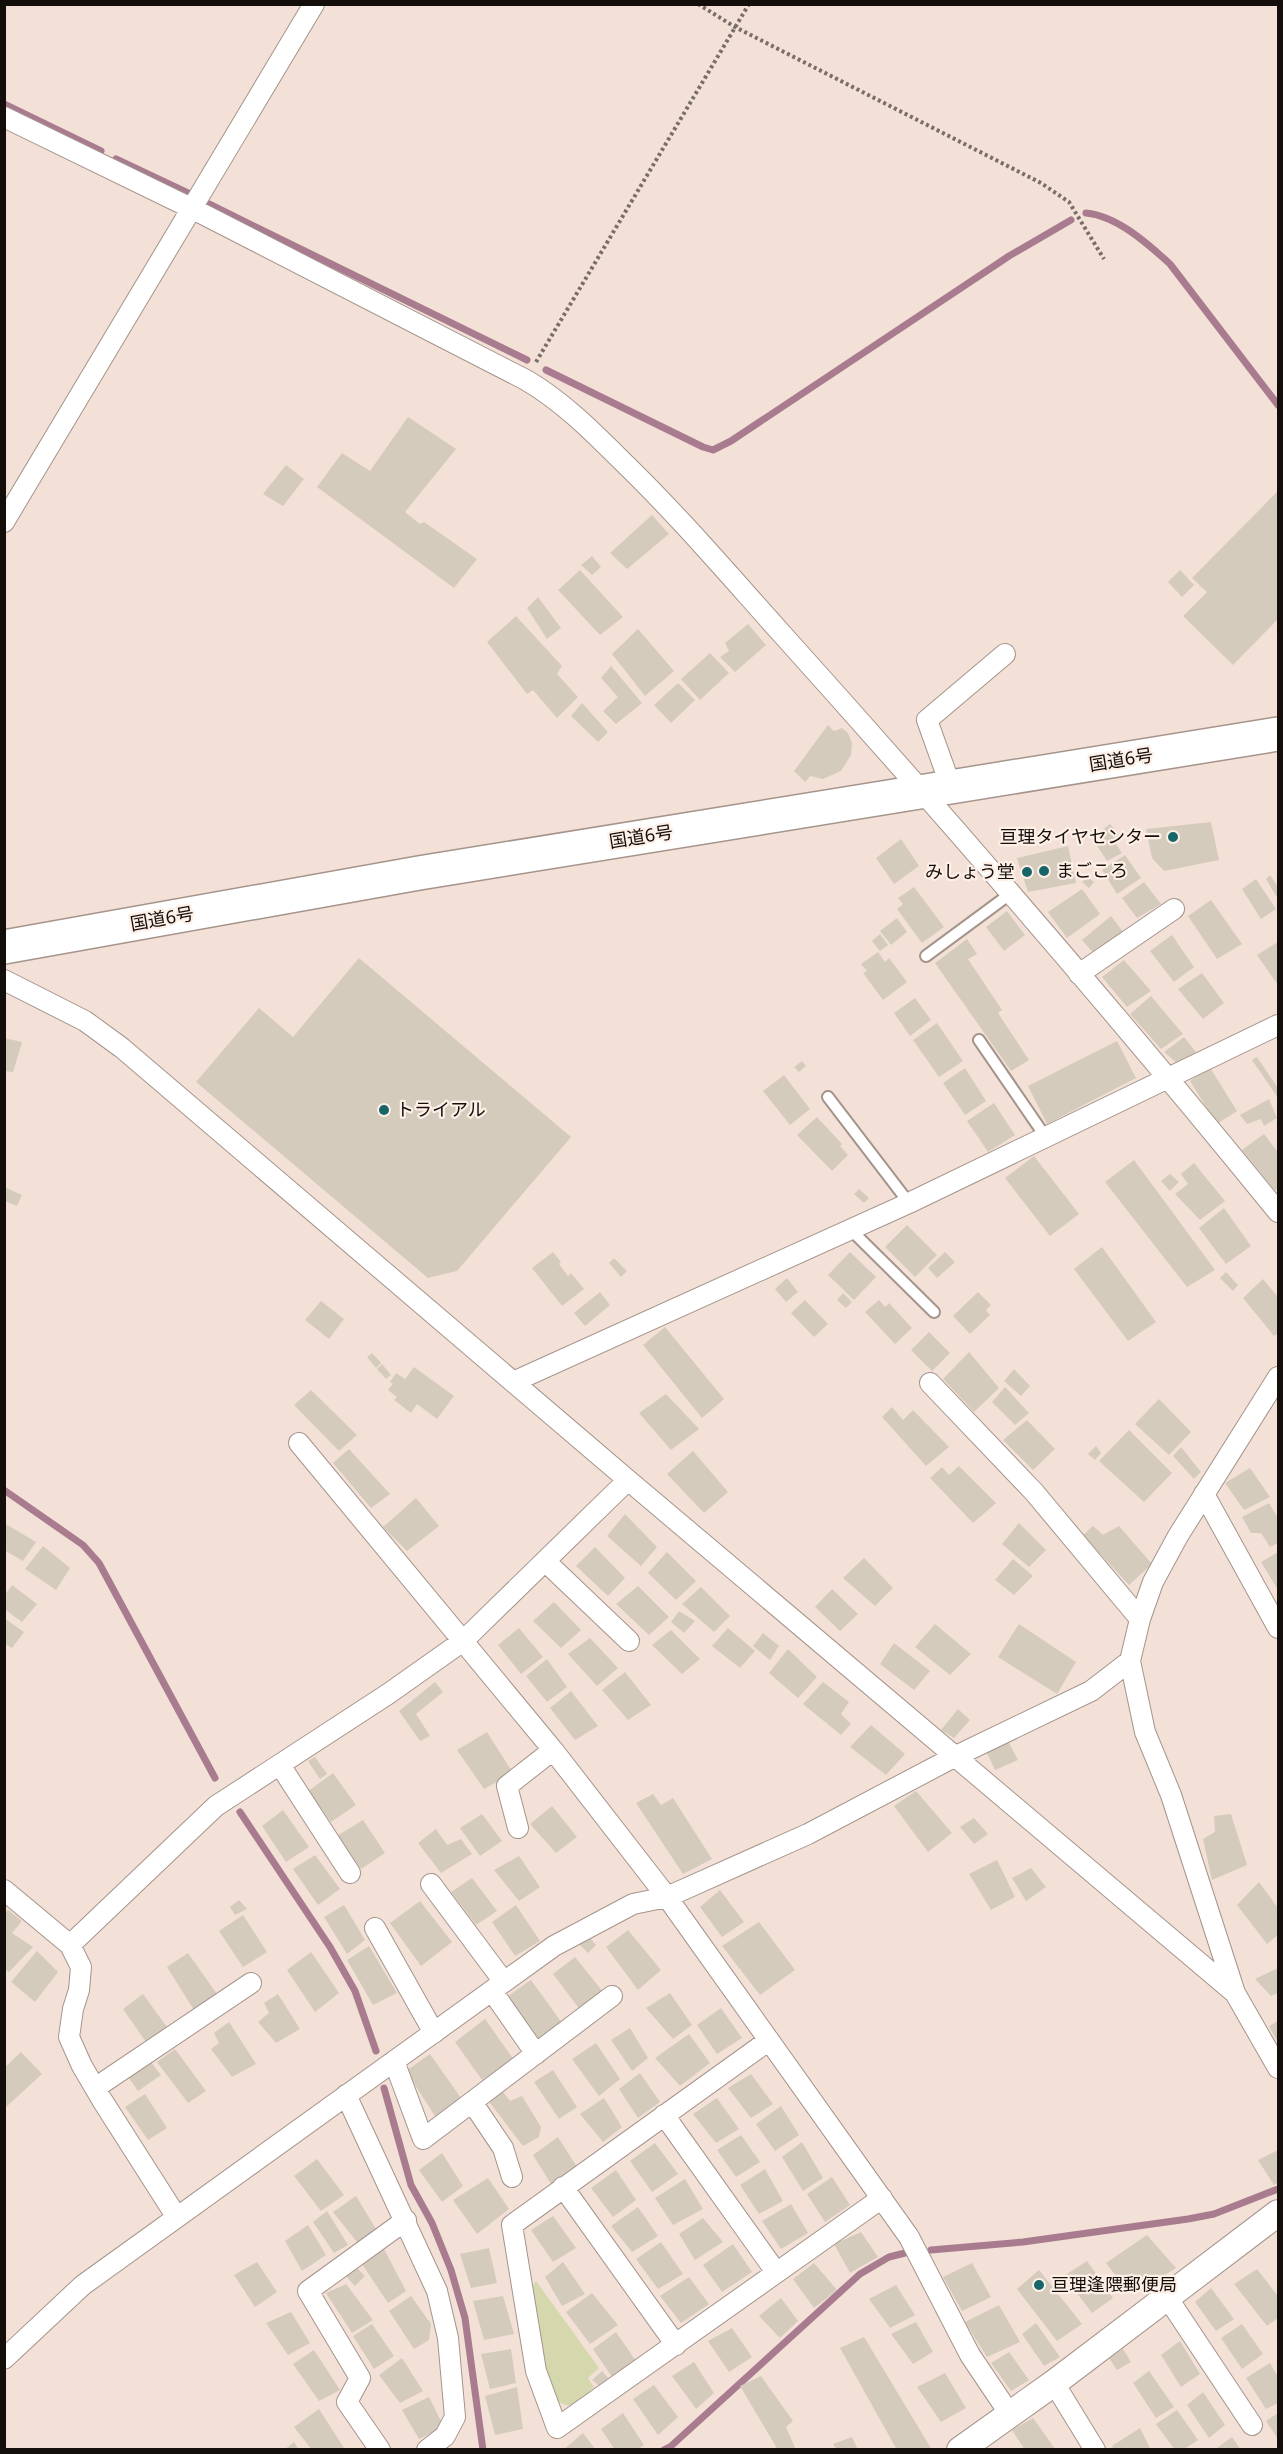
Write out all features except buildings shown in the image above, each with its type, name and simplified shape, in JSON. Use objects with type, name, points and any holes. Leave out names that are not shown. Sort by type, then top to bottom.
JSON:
[{"type":"highway","name":"国道6号","points":[[4,947],[419,873],[1278,734]]},
{"type":"street","points":[[4,522],[314,4]]},
{"type":"street","points":[[4,117],[193,209],[526,380],[589,428],[688,528],[936,789],[1010,894],[1168,1077],[1278,1212]]},
{"type":"street","points":[[936,789],[927,720],[1005,654]]},
{"type":"street","points":[[1079,974],[1174,909]]},
{"type":"street","points":[[7,982],[85,1021],[122,1048],[954,1757],[1235,1993]]},
{"type":"street","points":[[513,1382],[909,1203],[1168,1077],[1276,1031]]},
{"type":"street","points":[[1278,1377],[1204,1494],[1153,1582],[1140,1619],[1130,1661],[1145,1732],[1171,1795],[1235,1993],[1278,2068]]},
{"type":"street","points":[[930,1383],[1034,1491],[1140,1619]]},
{"type":"street","points":[[299,1443],[552,1750],[667,1898],[909,2237],[970,2355],[1009,2413]]},
{"type":"street","points":[[70,1946],[216,1806],[388,1694],[463,1641],[628,1480]]},
{"type":"street","points":[[1204,1494],[1278,1628]]},
{"type":"street","points":[[545,1561],[629,1641]]},
{"type":"street","points":[[4,2359],[83,2285],[554,1946],[633,1904],[667,1898],[808,1834],[954,1757],[1091,1691],[1130,1661]]},
{"type":"street","points":[[518,1828],[507,1786],[552,1750]]},
{"type":"street","points":[[280,1765],[350,1873]]},
{"type":"street","points":[[430,1884],[498,1987],[536,2054]]},
{"type":"street","points":[[4,1890],[70,1946],[81,1967],[79,1990],[73,2009],[69,2037],[95,2088],[176,2216]]},
{"type":"street","points":[[375,1928],[434,2033]]},
{"type":"street","points":[[95,2088],[251,1983]]},
{"type":"street","points":[[394,2061],[423,2139],[612,1996]]},
{"type":"street","points":[[768,2041],[512,2225],[536,2371],[557,2428],[882,2198]]},
{"type":"street","points":[[346,2095],[437,2291],[448,2338],[455,2417],[446,2436],[427,2450]]},
{"type":"street","points":[[472,2102],[503,2148],[512,2177]]},
{"type":"street","points":[[664,2115],[776,2272]]},
{"type":"street","points":[[563,2187],[676,2345]]},
{"type":"street","points":[[960,2450],[1054,2383],[1278,2213]]},
{"type":"street","points":[[380,2450],[347,2402],[360,2378],[308,2290],[406,2220]]},
{"type":"street","points":[[1167,2297],[1252,2425]]},
{"type":"street","points":[[1054,2383],[1095,2450]]},
{"type":"lane","points":[[926,956],[1010,894]]},
{"type":"lane","points":[[979,1040],[1045,1136]]},
{"type":"lane","points":[[828,1097],[909,1203]]},
{"type":"lane","points":[[851,1230],[934,1312]]},
{"type":"path","points":[[698,4],[735,27],[1041,183],[1069,202],[1104,259]]},
{"type":"path","points":[[526,380],[749,4]]},
{"type":"green space","points":[[536,2281],[599,2368],[588,2378],[594,2387],[574,2406],[559,2402],[550,2390],[532,2287]]},
{"type":"waterway","points":[[4,104],[101,151]]},
{"type":"waterway","points":[[116,159],[188,193]]},
{"type":"waterway","points":[[209,204],[527,360]]},
{"type":"waterway","points":[[1086,213],[1098,215],[1120,225],[1141,239],[1170,264],[1278,405]]},
{"type":"waterway","points":[[546,370],[713,450],[731,441],[1009,256],[1071,220]]},
{"type":"waterway","points":[[4,1490],[83,1545],[99,1563],[215,1778]]},
{"type":"waterway","points":[[240,1812],[330,1947],[355,1991],[376,2051]]},
{"type":"waterway","points":[[384,2088],[411,2185],[432,2223],[451,2270],[465,2318],[483,2450]]},
{"type":"waterway","points":[[931,2250],[1023,2242],[1188,2219],[1214,2214],[1278,2189]]},
{"type":"waterway","points":[[664,2450],[860,2274],[889,2257],[905,2253]]},
{"type":"place","name":"亘理タイヤセンター","points":[[1173,837]]},
{"type":"place","name":"まごころ","points":[[1044,871]]},
{"type":"place","name":"みしょう堂","points":[[1027,872]]},
{"type":"place","name":"トライアル","points":[[384,1110]]},
{"type":"place","name":"亘理逢隈郵便局","points":[[1039,2285]]}]
